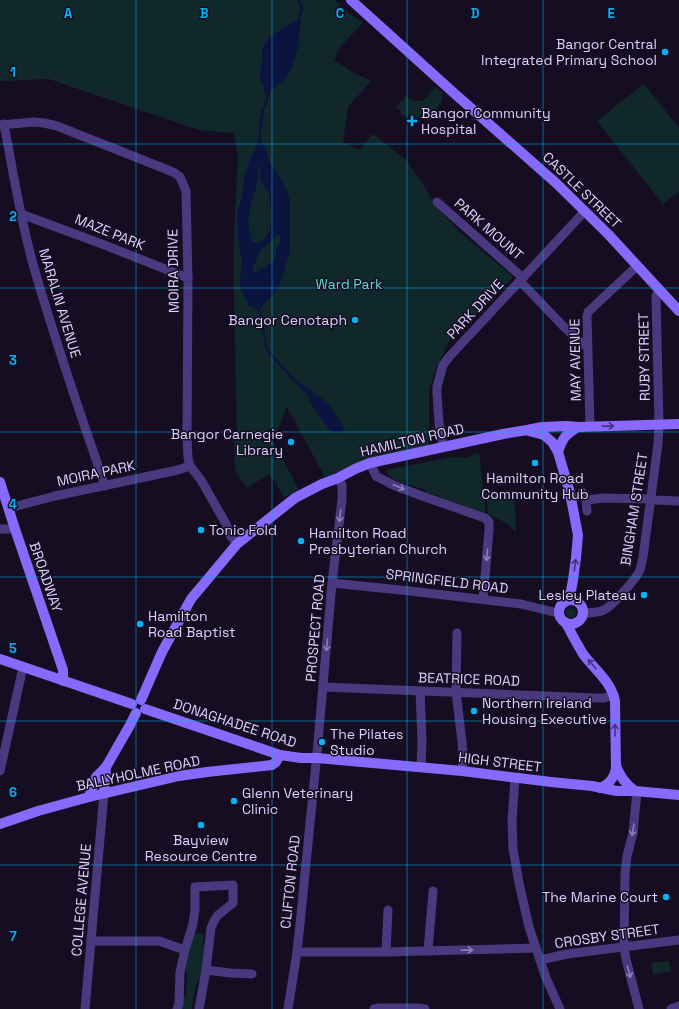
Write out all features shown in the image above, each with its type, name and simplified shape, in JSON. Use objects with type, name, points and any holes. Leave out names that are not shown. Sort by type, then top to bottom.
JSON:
[{"type":"main road","name":"CASTLE STREET","points":[[351,0],[585,211],[679,311]]},
{"type":"main road","name":"HAMILTON ROAD","points":[[89,797],[96,777],[106,767],[130,725],[162,652],[191,599],[237,544],[295,498],[322,484],[338,478],[355,468],[370,463],[502,434],[542,427],[679,424]]},
{"type":"main road","points":[[558,452],[564,436],[579,427]]},
{"type":"main road","points":[[527,430],[544,435],[552,442],[558,452],[570,494],[578,535],[571,591],[565,602],[560,607],[558,613],[561,619],[566,623],[584,654],[605,679],[614,695],[616,769],[613,779],[600,788]]},
{"type":"main road","name":"BROADWAY","points":[[0,482],[63,670],[63,681]]},
{"type":"main road","points":[[565,602],[576,602],[581,607],[582,613],[580,620],[577,622],[570,624],[566,623]]},
{"type":"main road","name":"DONAGHADEE ROAD","points":[[0,660],[280,754],[301,758],[317,758]]},
{"type":"main road","name":"BALLYHOLME ROAD","points":[[0,824],[104,793],[192,774],[272,765],[276,762],[280,754]]},
{"type":"main road","name":"HIGH STREET","points":[[317,758],[462,771],[617,791],[636,791],[679,795]]},
{"type":"main road","points":[[616,764],[623,780],[629,787],[636,791]]},
{"type":"main road","name":"HAMILTON ROAD","points":[[104,793],[106,767]]},
{"type":"street","name":"MOIRA DRIVE","points":[[2,125],[34,122],[56,126],[163,168],[180,177],[186,191],[188,278],[186,437],[188,458],[190,466],[201,480],[226,524],[230,535],[237,544]]},
{"type":"street","name":"MARALIN AVENUE","points":[[2,125],[32,263],[105,486]]},
{"type":"street","name":"PARK MOUNT","points":[[437,202],[521,279],[563,326],[584,345],[588,346]]},
{"type":"street","name":"PARK DRIVE","points":[[443,447],[439,423],[437,393],[438,381],[443,365],[449,356],[585,211]]},
{"type":"street","name":"MAZE PARK","points":[[21,214],[188,278]]},
{"type":"street","name":"MAY AVENUE","points":[[590,426],[588,312],[637,266]]},
{"type":"street","name":"RUBY STREET","points":[[659,290],[656,296],[659,424]]},
{"type":"street","name":"BINGHAM STREET","points":[[582,613],[598,612],[606,609],[628,586],[640,570],[651,499],[659,424]]},
{"type":"street","points":[[370,463],[376,476],[393,485],[485,518],[489,522],[483,599]]},
{"type":"street","name":"MOIRA PARK","points":[[9,508],[54,496],[178,470],[190,466]]},
{"type":"street","name":"PROSPECT ROAD","points":[[317,758],[332,582],[342,500],[342,485],[338,478]]},
{"type":"street","points":[[587,511],[584,496],[679,500]]},
{"type":"street","points":[[0,529],[15,529]]},
{"type":"street","name":"SPRINGFIELD ROAD","points":[[332,582],[483,599],[534,607],[558,613]]},
{"type":"street","points":[[457,633],[456,692],[463,755],[462,771]]},
{"type":"street","points":[[0,771],[23,667]]},
{"type":"street","name":"BEATRICE ROAD","points":[[323,687],[595,698],[604,698],[614,695]]},
{"type":"street","points":[[420,691],[422,741],[421,767]]},
{"type":"street","name":"CLIFTON ROAD","points":[[288,1009],[297,952],[317,758]]},
{"type":"street","points":[[515,778],[512,821],[514,856],[521,894],[529,927],[546,978],[560,1009]]},
{"type":"street","points":[[636,791],[634,826],[627,856],[625,874],[624,946],[639,1009]]},
{"type":"street","name":"COLLEGE AVENUE","points":[[85,1009],[104,793]]},
{"type":"street","points":[[177,1009],[179,1004],[180,972],[193,924],[195,909],[194,887],[233,885],[233,903],[218,915],[211,928],[206,970],[199,1009]]},
{"type":"street","points":[[428,951],[433,891]]},
{"type":"street","points":[[386,952],[388,910]]},
{"type":"street","name":"CROSBY STREET","points":[[540,960],[567,954],[679,940]]},
{"type":"street","points":[[91,941],[159,941],[185,950]]},
{"type":"street","points":[[297,952],[386,952],[536,948]]},
{"type":"street","points":[[206,970],[230,974],[252,974]]},
{"type":"street","points":[[671,1009],[679,1006]]},
{"type":"street","points":[[374,1009],[425,1009]]},
{"type":"green space","name":"Ward Park","points":[[0,0],[335,0],[342,8],[363,23],[340,47],[334,60],[352,72],[371,81],[348,107],[343,142],[359,150],[373,134],[406,160],[436,207],[462,234],[513,277],[485,306],[453,334],[438,364],[429,389],[429,446],[360,462],[325,477],[287,407],[273,441],[299,490],[284,497],[269,474],[247,488],[235,470],[234,436],[237,433],[233,257],[238,158],[234,133],[199,130],[49,79],[0,81]]},
{"type":"green space","points":[[644,84],[679,128],[679,191],[663,204],[597,121]]},
{"type":"green space","points":[[436,87],[442,92],[442,100],[434,112],[421,118],[401,115],[401,111],[397,107],[406,96],[419,101],[425,99],[432,89]]},
{"type":"green space","points":[[479,453],[485,513],[426,492],[426,490],[397,481],[389,476],[386,470],[453,457],[466,458]]},
{"type":"green space","points":[[514,490],[516,532],[506,523],[488,514],[486,493]]},
{"type":"green space","points":[[569,608],[573,608],[575,609],[575,617],[569,618],[566,615],[566,611]]},
{"type":"green space","points":[[198,933],[204,934],[203,943],[205,947],[200,979],[197,981],[192,1009],[182,1009],[183,998],[186,996],[187,973],[185,970],[192,936]]},
{"type":"green space","points":[[669,961],[671,971],[653,975],[651,963]]},
{"type":"shaded area","points":[[297,19],[301,20],[298,48],[291,70],[285,79],[271,91],[267,99],[260,79],[260,69],[263,60],[262,51],[265,42],[271,36]]},
{"type":"shaded area","points":[[260,132],[262,143],[266,149],[269,160],[283,182],[289,196],[290,205],[290,250],[284,272],[278,289],[259,310],[248,305],[241,289],[240,281],[242,260],[238,241],[237,220],[244,178],[250,159],[256,147]],"holes":[[[258,166],[260,166],[261,182],[268,191],[269,195],[271,219],[269,233],[264,239],[257,243],[252,241],[248,224],[257,180]],[[277,235],[281,237],[276,249],[275,259],[256,272],[253,272],[253,268],[260,251]]]},
{"type":"shaded area","points":[[302,384],[328,403],[345,429],[341,434],[330,431],[311,404],[308,395],[300,389]]},
{"type":"waterway","points":[[299,0],[302,8],[299,19]]},
{"type":"waterway","points":[[260,132],[263,110],[267,99]]},
{"type":"waterway","points":[[259,310],[267,350],[294,380],[302,386]]},
{"type":"place","name":"Bangor Central Integrated Primary School","points":[[665,52]]},
{"type":"place","name":"Bangor Community Hospital","points":[[412,121]]},
{"type":"place","name":"Bangor Cenotaph","points":[[355,320]]},
{"type":"place","name":"Bangor Carnegie Library","points":[[291,442]]},
{"type":"place","name":"Hamilton Road Community Hub","points":[[535,463]]},
{"type":"place","name":"Tonic Fold","points":[[201,530]]},
{"type":"place","name":"Hamilton Road Presbyterian Church","points":[[301,541]]},
{"type":"place","name":"Lesley Plateau","points":[[644,595]]},
{"type":"place","name":"Hamilton Road Baptist","points":[[140,624]]},
{"type":"place","name":"Northern Ireland Housing Executive","points":[[474,711]]},
{"type":"place","name":"The Pilates Studio","points":[[322,742]]},
{"type":"place","name":"Glenn Veterinary Clinic","points":[[234,801]]},
{"type":"place","name":"Bayview Resource Centre","points":[[201,825]]},
{"type":"place","name":"The Marine Court","points":[[666,897]]}]
